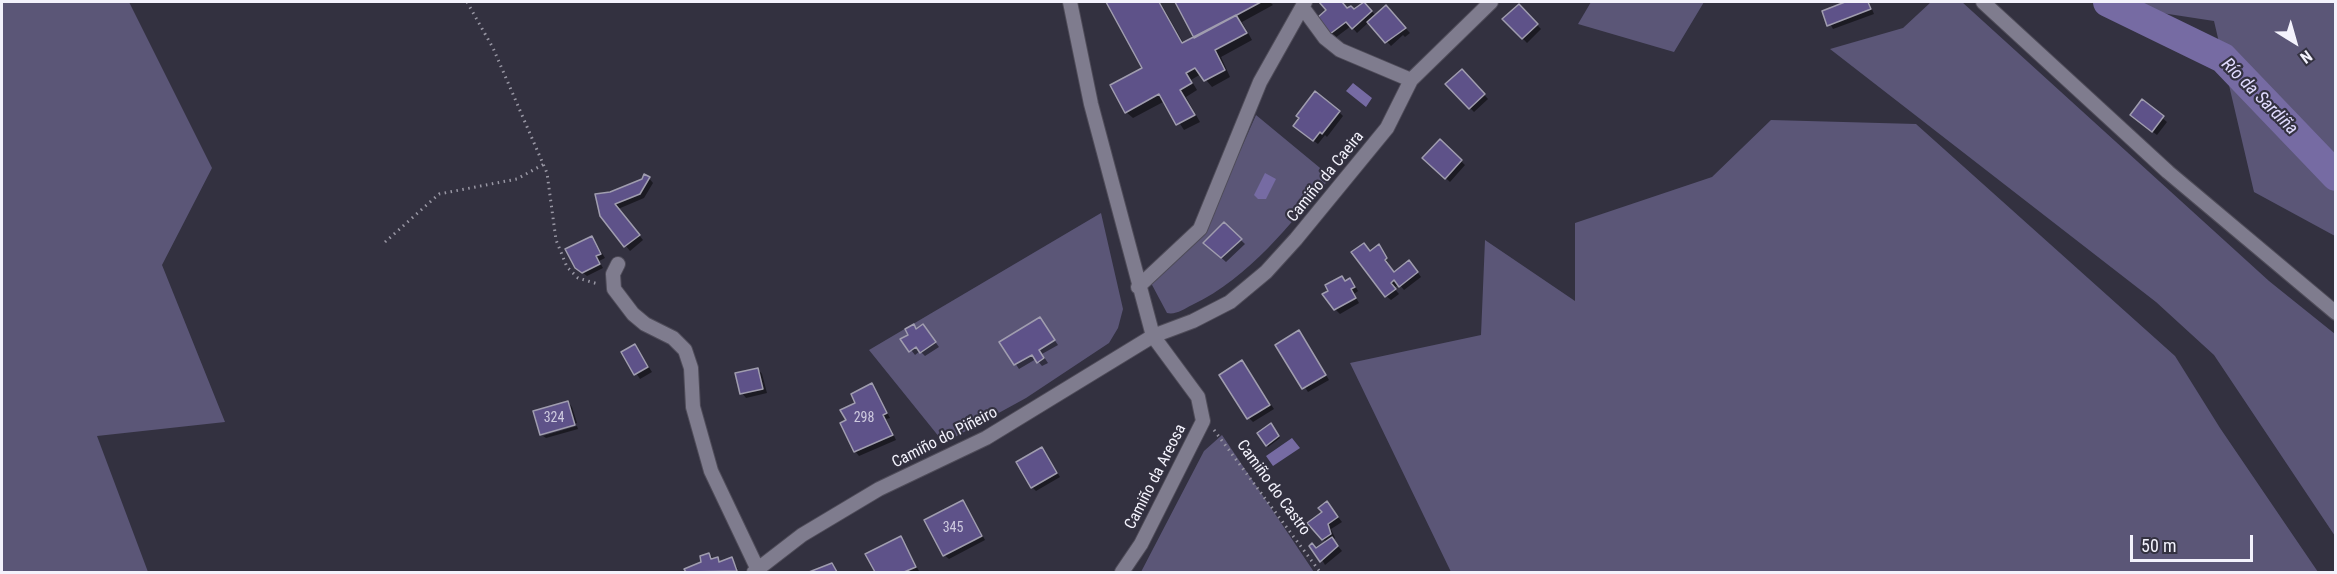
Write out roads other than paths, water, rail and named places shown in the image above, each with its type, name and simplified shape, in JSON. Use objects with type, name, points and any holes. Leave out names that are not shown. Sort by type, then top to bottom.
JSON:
[{"type":"street","name":"Camiño da Areosa","points":[[1070,2],[1091,104],[1138,287],[1153,336],[1198,397],[1203,421],[1141,544],[1122,573]]},
{"type":"street","name":"Camiño da Caeira","points":[[1153,336],[1193,321],[1230,302],[1266,272],[1387,128],[1411,80],[1491,2]]},
{"type":"street","points":[[1983,2],[2168,172],[2336,313]]},
{"type":"street","points":[[1138,287],[1200,229],[1260,82],[1304,5],[1325,38],[1340,50],[1411,80]]},
{"type":"street","points":[[618,264],[613,274],[614,289],[633,314],[673,338],[685,350],[691,368],[693,407],[711,471],[757,572]]},
{"type":"street","name":"Camiño do Piñeiro","points":[[757,572],[801,535],[879,489],[987,438],[1153,336]]},
{"type":"waterway","name":"Río da Sardiña","points":[[2108,2],[2223,58],[2336,176]]}]
